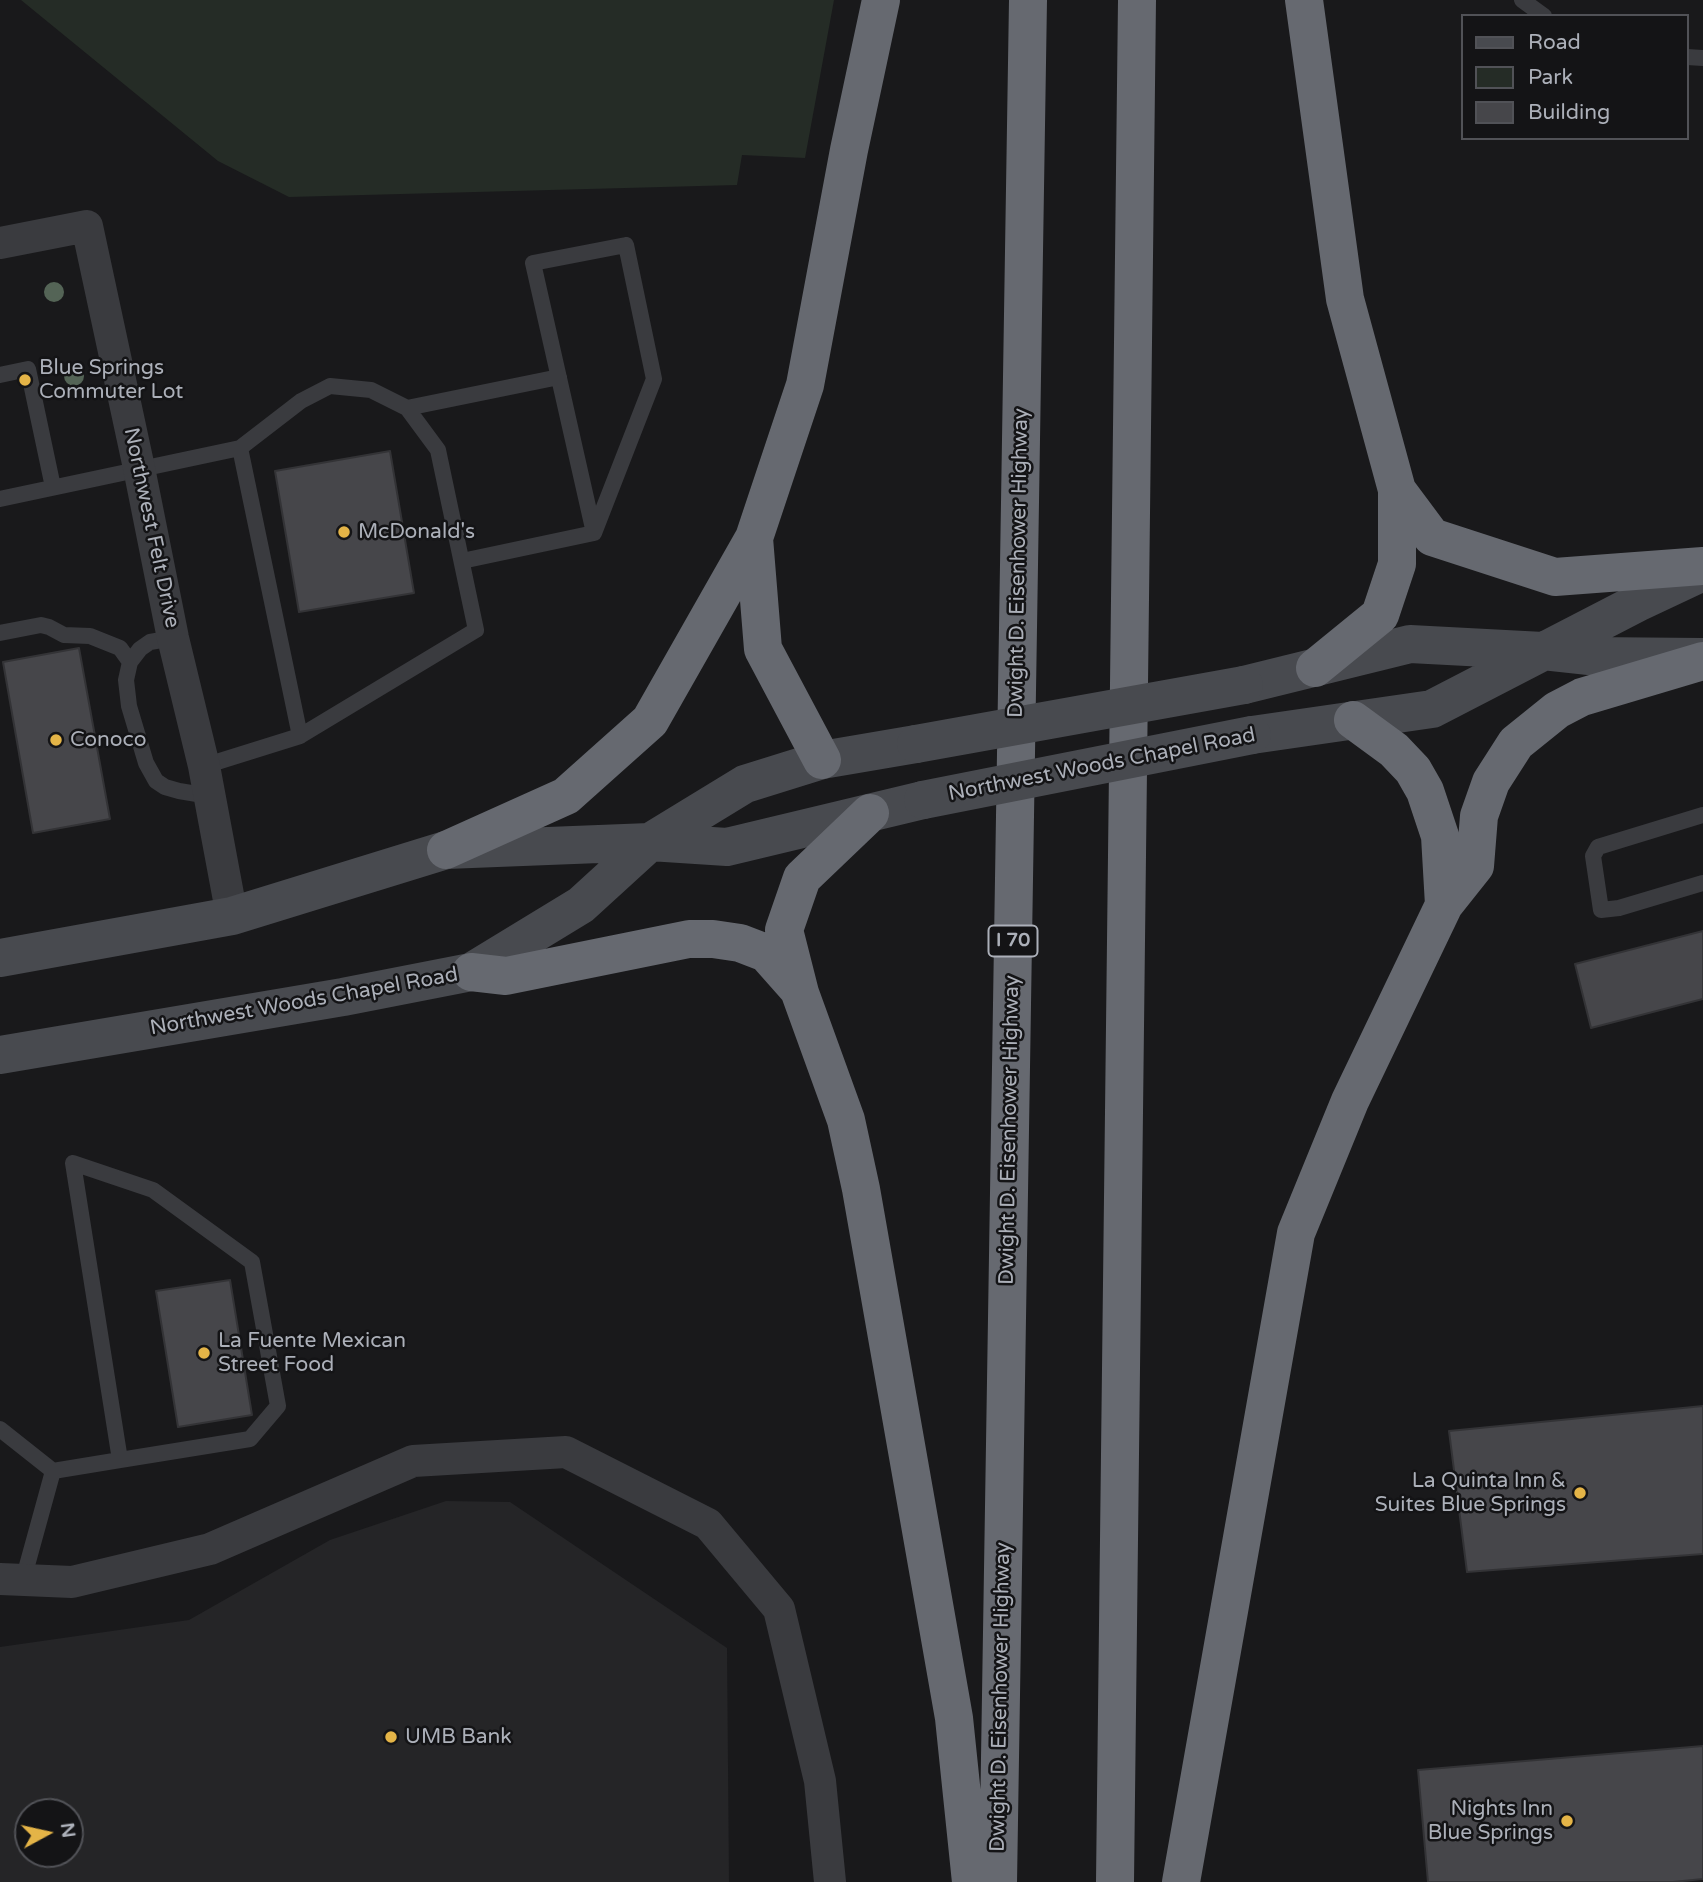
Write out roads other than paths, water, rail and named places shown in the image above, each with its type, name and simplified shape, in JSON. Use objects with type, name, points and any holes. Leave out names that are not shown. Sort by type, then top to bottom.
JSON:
[{"type":"highway","points":[[446,850],[566,796],[650,721],[754,538],[805,385],[881,0]]},
{"type":"highway","name":"Dwight D. Eisenhower Highway","points":[[998,1882],[1028,0]]},
{"type":"highway","points":[[1115,1882],[1137,0]]},
{"type":"highway","points":[[1304,0],[1345,299],[1397,491],[1397,564],[1380,615],[1315,667]]},
{"type":"highway","points":[[1397,491],[1432,537],[1555,577],[1703,566]]},
{"type":"highway","points":[[754,538],[763,649],[822,760]]},
{"type":"highway","points":[[1181,1882],[1296,1233],[1350,1101],[1444,905],[1475,866],[1479,816],[1491,782],[1516,743],[1557,710],[1582,697],[1703,659]]},
{"type":"highway","points":[[1353,720],[1394,750],[1413,771],[1425,791],[1440,836],[1444,905]]},
{"type":"highway","points":[[870,813],[802,878],[784,930],[800,993],[846,1120],[861,1189],[954,1718],[971,1882]]},
{"type":"highway","points":[[471,972],[506,976],[689,939],[713,939],[740,943],[765,953],[800,993]]},
{"type":"main road","name":"Northwest Woods Chapel Road","points":[[0,958],[232,916],[446,850],[650,842],[727,847],[923,800],[1252,736],[1432,709],[1637,603],[1703,572]]},
{"type":"main road","name":"Northwest Woods Chapel Road","points":[[0,1055],[343,998],[471,972],[581,905],[650,842],[745,784],[822,760],[1244,685],[1410,644],[1588,656],[1703,659]]},
{"type":"street","name":"Northwest Felt Drive","points":[[0,243],[87,226],[173,638],[206,781],[232,916]]},
{"type":"street","points":[[12,1579],[72,1582],[210,1549],[413,1461],[566,1452],[708,1524],[779,1609],[821,1781],[830,1882]]},
{"type":"lane","points":[[1522,0],[1541,14]]},
{"type":"lane","points":[[626,245],[654,379],[594,533],[533,263],[626,245]]},
{"type":"lane","points":[[0,375],[28,369],[53,487]]},
{"type":"lane","points":[[407,408],[559,377]]},
{"type":"lane","points":[[0,499],[240,448],[301,401],[330,386],[371,390],[407,408],[438,450],[477,630],[300,736],[206,781],[165,787],[156,780],[146,762],[129,706],[126,680],[130,662],[140,649],[150,642],[173,638]]},
{"type":"lane","points":[[240,448],[300,736]]},
{"type":"lane","points":[[462,561],[594,533]]},
{"type":"lane","points":[[0,633],[41,625],[64,635],[90,635],[120,648],[130,662]]},
{"type":"lane","points":[[1703,815],[1598,847],[1594,856],[1601,910],[1619,908],[1703,883]]},
{"type":"lane","points":[[0,1429],[53,1471],[250,1439],[278,1406],[252,1262],[153,1190],[73,1163],[120,1460]]},
{"type":"lane","points":[[12,1579],[53,1471]]},
{"type":"place","name":"Blue Springs Commuter Lot","points":[[25,380]]},
{"type":"place","name":"McDonald's","points":[[344,532]]},
{"type":"place","name":"Conoco","points":[[56,740]]},
{"type":"place","name":"La Fuente Mexican Street Food","points":[[204,1353]]},
{"type":"place","name":"La Quinta Inn & Suites Blue Springs","points":[[1580,1493]]},
{"type":"place","name":"UMB Bank","points":[[391,1737]]},
{"type":"place","name":"Nights Inn Blue Springs","points":[[1567,1821]]}]
